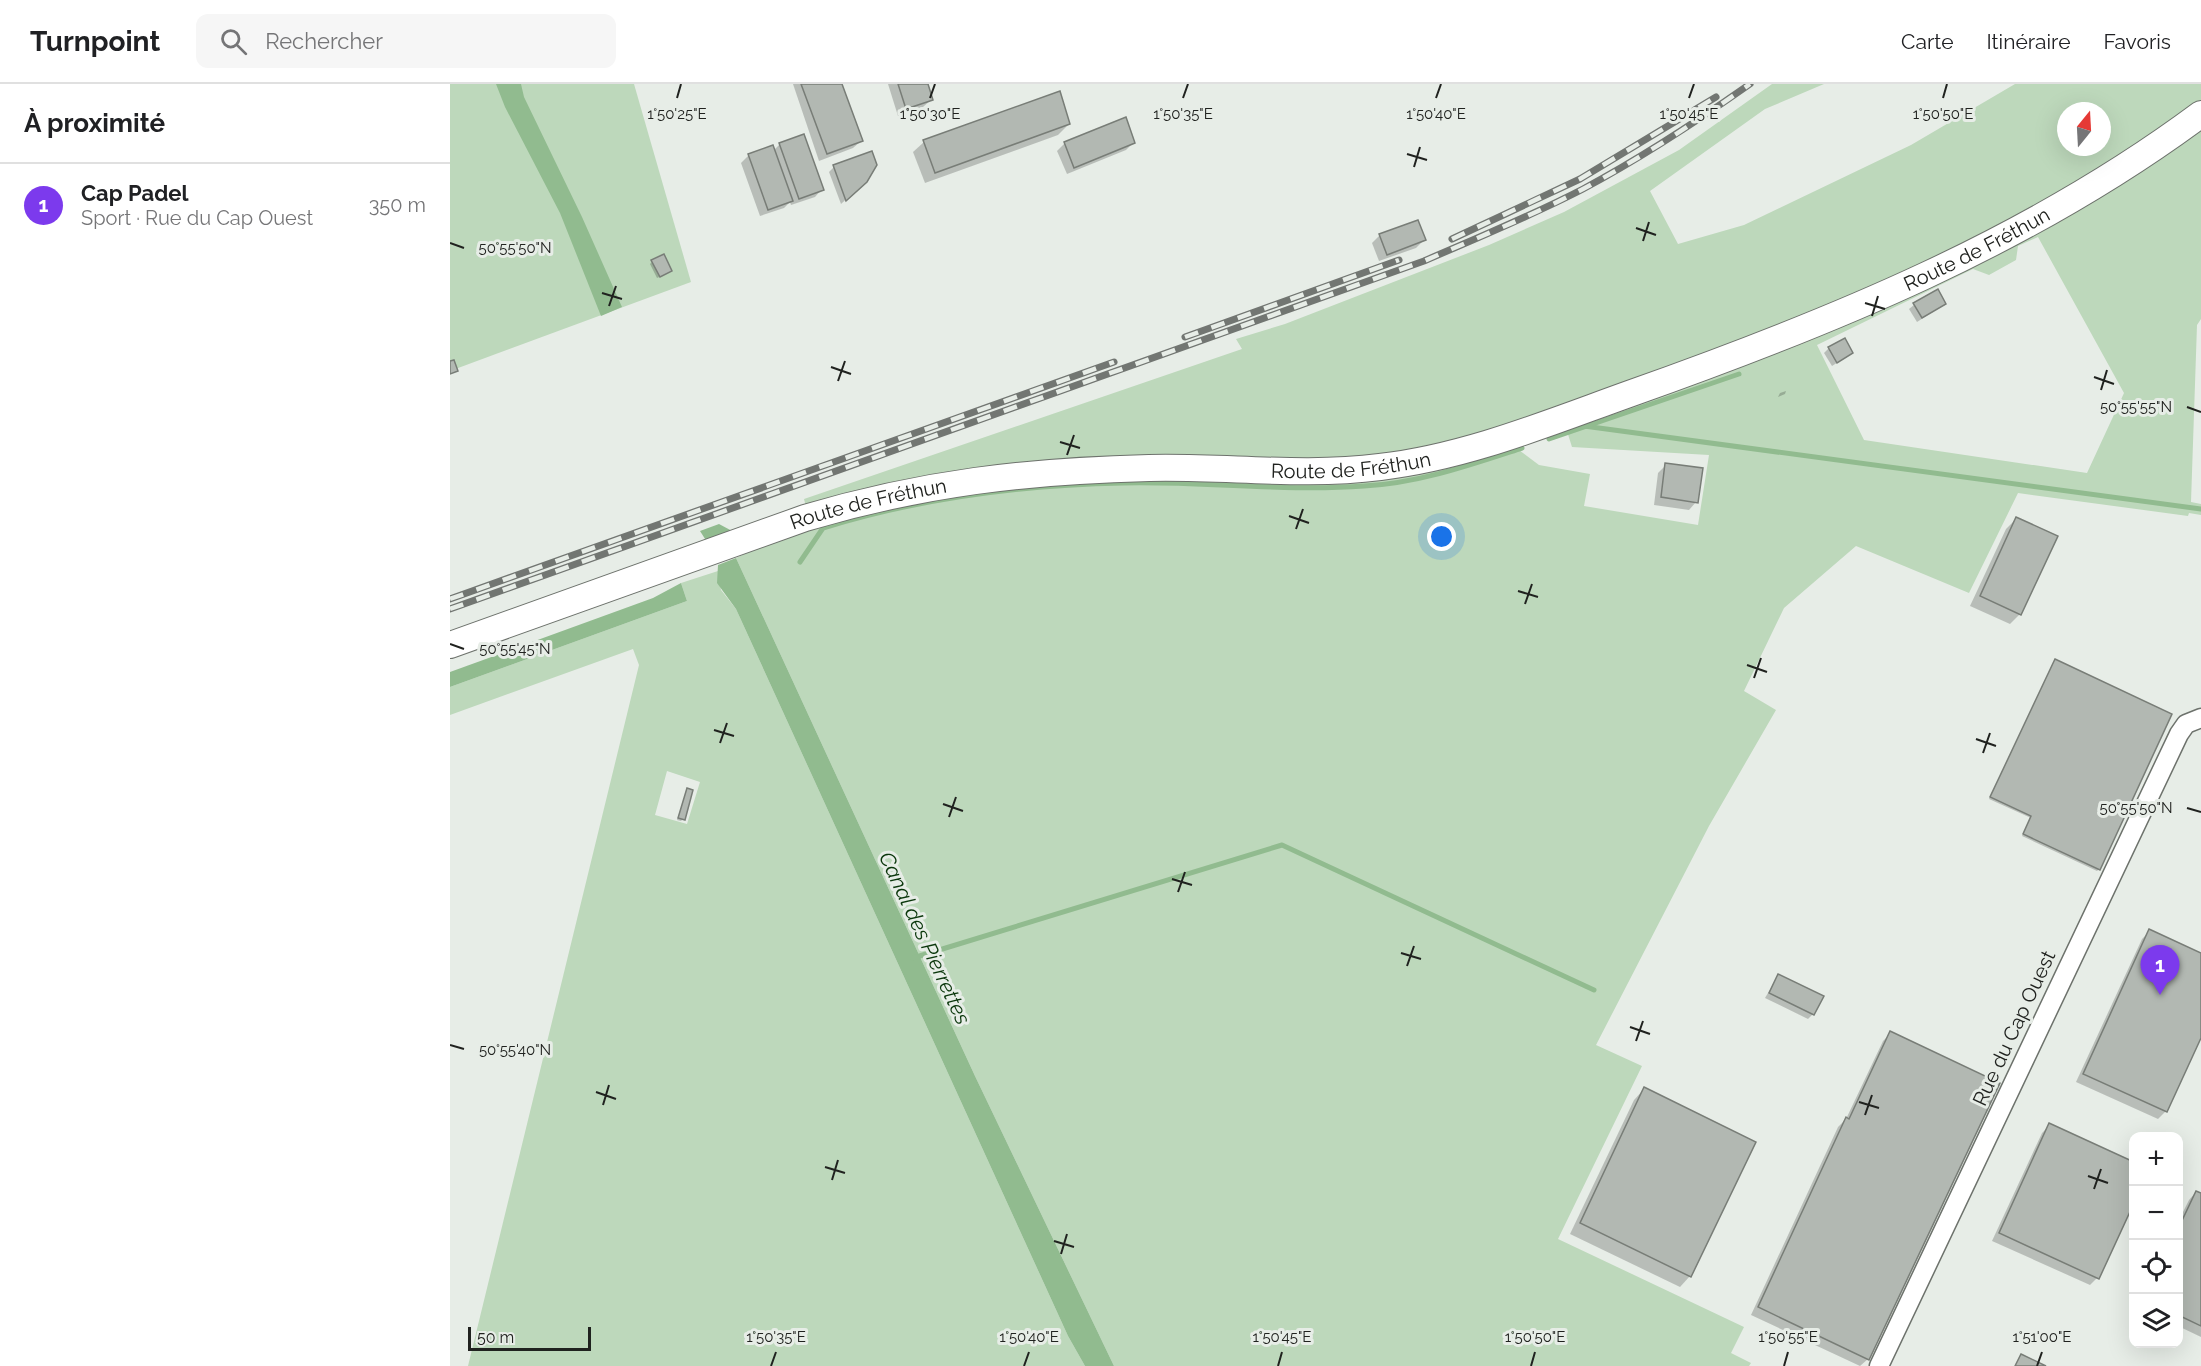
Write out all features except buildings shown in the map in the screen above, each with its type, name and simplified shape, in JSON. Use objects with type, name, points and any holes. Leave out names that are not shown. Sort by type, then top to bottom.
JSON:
[{"type":"street","name":"Route de Fréthun","points":[[450,645],[805,518],[863,500],[931,486],[1000,476],[1149,468],[1335,471],[1396,465],[1452,453],[1530,430],[1678,377],[1869,303],[2076,198],[2201,114]]},
{"type":"street","name":"Rue du Cap Ouest","points":[[1879,1366],[2179,734],[2186,724],[2200,718]]},
{"type":"shaded area","points":[[450,84],[634,84],[691,282],[450,371]]},
{"type":"shaded area","points":[[496,84],[521,84],[524,97],[582,217],[622,307],[601,316],[560,213],[505,107]]},
{"type":"shaded area","points":[[1772,84],[1824,84],[1765,109],[1650,191],[1678,244],[1744,225],[1911,145],[2015,84],[2201,84],[2201,319],[2197,325],[2191,502],[2201,504],[2201,515],[2189,513],[2188,516],[2018,493],[1969,593],[1856,546],[1784,608],[1744,691],[1776,710],[1709,826],[1596,1045],[1642,1066],[1558,1239],[1744,1327],[1731,1353],[1751,1363],[1749,1366],[1114,1366],[975,1076],[736,558],[810,523],[804,499],[1242,349],[1236,339],[1285,324],[1489,245],[1564,212],[1679,150]],"holes":[[[2038,237],[2124,393],[2087,473],[1864,440],[1817,345],[1973,269],[1989,275],[2016,260],[2018,246]],[[1566,428],[1572,447],[1709,455],[1698,525],[1584,506],[1590,474],[1539,465],[1511,444]]]},
{"type":"shaded area","points":[[719,524],[734,532],[707,542],[700,531]]},
{"type":"shaded area","points":[[736,558],[975,1076],[1114,1366],[1085,1366],[1068,1336],[736,609],[717,583],[718,565]]},
{"type":"shaded area","points":[[718,571],[721,590],[736,609],[1068,1336],[1085,1366],[468,1366],[639,665],[633,649],[450,715],[450,687],[687,601],[681,583]],"holes":[[[667,771],[700,782],[687,824],[655,815]]]},
{"type":"shaded area","points":[[681,583],[687,601],[450,687],[450,672],[653,598]]},
{"type":"waterway","points":[[1549,439],[1739,374]]},
{"type":"waterway","points":[[1584,426],[2201,509]]},
{"type":"waterway","points":[[800,562],[823,528],[896,509],[971,495],[1009,490],[1123,483],[1304,488],[1364,486],[1424,477],[1522,448]]},
{"type":"waterway","name":"Canal des Pierrettes","points":[[913,958],[1282,845],[1594,990]]},
{"type":"railway","points":[[450,609],[1424,261],[1524,218],[1583,189],[1668,139],[1750,84]]},
{"type":"railway","points":[[1452,239],[1580,179],[1716,97]]},
{"type":"railway","points":[[1185,337],[1399,260]]},
{"type":"railway","points":[[450,599],[1114,362]]},
{"type":"place","name":"Cap Padel","points":[[2160,995]]}]
